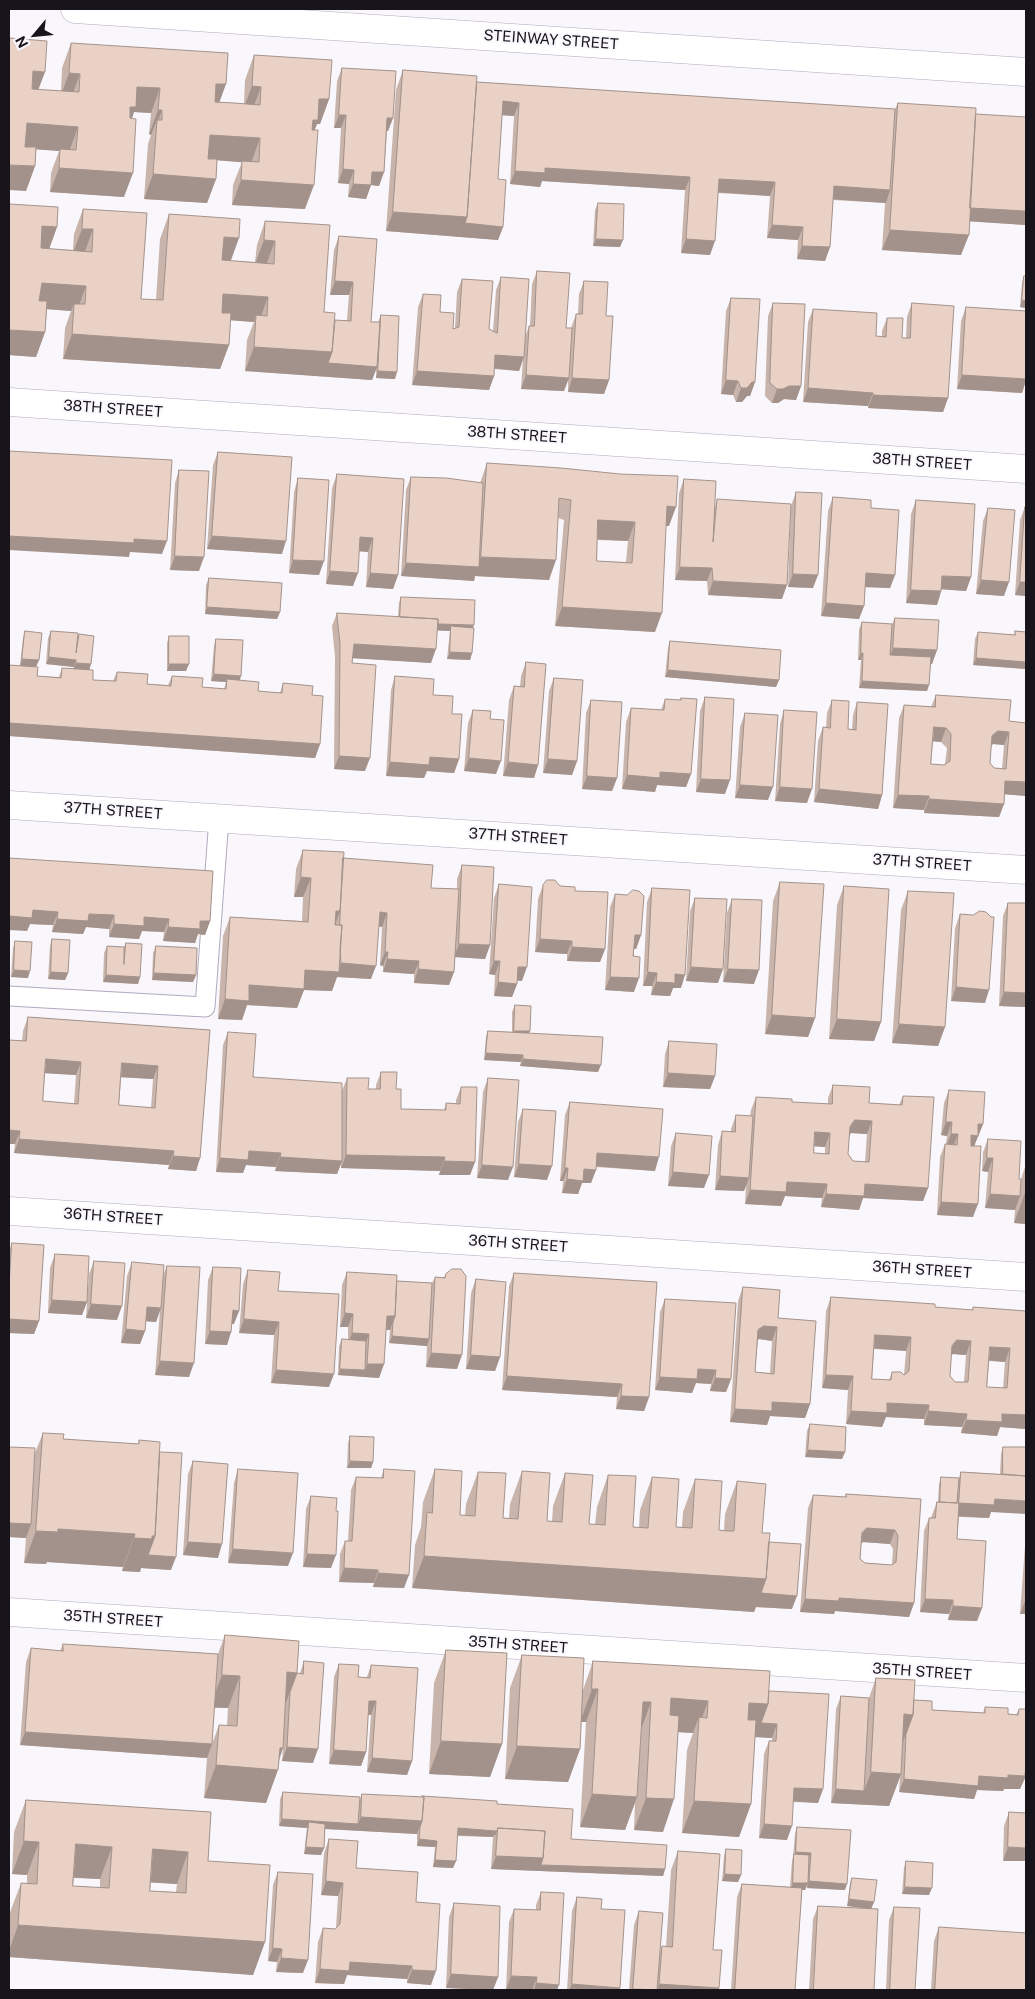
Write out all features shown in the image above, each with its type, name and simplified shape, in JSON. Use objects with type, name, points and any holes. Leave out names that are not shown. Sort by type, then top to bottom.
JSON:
[{"type":"street","name":"STEINWAY STREET","points":[[75,9],[1026,72]]},
{"type":"street","name":"38TH STREET","points":[[9,402],[1026,469]]},
{"type":"street","name":"37TH STREET","points":[[9,805],[1026,870]]},
{"type":"street","name":"36TH STREET","points":[[9,1211],[1026,1276]]},
{"type":"street","name":"35TH STREET","points":[[9,1612],[1026,1678]]},
{"type":"lane","points":[[9,996],[205,1007],[219,818]]},
{"type":"building","points":[[9,38],[47,41],[45,72],[33,71],[32,89],[79,92],[80,74],[69,73],[71,43],[228,53],[226,84],[216,84],[215,102],[260,105],[261,87],[252,86],[254,55],[332,60],[329,99],[319,99],[318,120],[313,120],[312,130],[318,130],[314,185],[241,180],[242,161],[259,162],[260,138],[210,135],[208,159],[217,159],[216,179],[153,174],[157,120],[162,120],[162,110],[158,110],[160,88],[137,87],[136,107],[130,107],[130,118],[136,119],[133,173],[59,168],[60,149],[76,150],[78,127],[27,123],[25,147],[36,147],[35,166],[9,165]]},
{"type":"building","points":[[342,68],[396,71],[393,118],[387,118],[384,172],[372,172],[371,185],[353,184],[354,170],[343,169],[346,115],[339,115]]},
{"type":"building","points":[[403,70],[477,76],[467,217],[393,212]]},
{"type":"building","points":[[477,82],[895,109],[890,190],[834,186],[830,247],[802,246],[803,227],[772,225],[775,182],[719,179],[715,241],[686,239],[690,177],[545,168],[545,173],[515,171],[519,103],[503,101],[498,179],[506,180],[503,227],[465,223]]},
{"type":"building","points":[[898,103],[976,108],[969,235],[890,230]]},
{"type":"building","points":[[976,114],[1026,117],[1026,211],[970,208]]},
{"type":"building","points":[[598,203],[624,204],[623,240],[596,239]]},
{"type":"building","points":[[9,204],[58,207],[57,227],[42,226],[41,248],[92,252],[93,229],[82,229],[83,209],[147,213],[141,299],[163,300],[169,214],[240,219],[239,238],[224,237],[222,260],[274,264],[275,241],[264,240],[265,221],[330,225],[324,312],[335,313],[332,352],[254,347],[256,315],[267,316],[268,297],[223,294],[222,313],[231,313],[229,345],[72,334],[74,304],[85,304],[86,286],[42,283],[39,301],[47,301],[45,332],[9,330]]},
{"type":"building","points":[[339,236],[377,239],[371,322],[380,322],[377,367],[328,363],[332,352],[335,320],[351,321],[353,282],[335,281]]},
{"type":"building","points":[[537,271],[570,273],[566,328],[572,328],[569,378],[526,375],[529,326],[534,326]]},
{"type":"building","points":[[1024,276],[1026,276],[1026,301],[1022,300]]},
{"type":"building","points":[[501,277],[529,279],[524,357],[495,355],[494,376],[417,371],[423,294],[441,295],[440,312],[454,313],[453,329],[459,327],[462,279],[493,281],[489,329],[497,333]]},
{"type":"building","points":[[584,281],[608,282],[606,316],[613,316],[609,380],[572,378],[576,314],[582,314]]},
{"type":"building","points":[[731,298],[760,299],[755,382],[752,382],[747,388],[741,388],[738,381],[726,380]]},
{"type":"building","points":[[773,303],[805,304],[801,386],[777,389],[770,383]]},
{"type":"building","points":[[912,303],[954,306],[948,398],[873,395],[873,393],[808,388],[813,309],[877,313],[876,336],[886,337],[887,318],[903,318],[902,338],[910,338]]},
{"type":"building","points":[[966,307],[1026,311],[1026,379],[962,375]]},
{"type":"building","points":[[381,315],[399,316],[397,372],[378,371]]},
{"type":"building","points":[[9,451],[172,460],[167,541],[134,539],[134,543],[9,536]]},
{"type":"building","points":[[218,452],[292,457],[286,541],[212,536]]},
{"type":"building","points":[[487,463],[620,474],[678,476],[676,507],[667,506],[662,613],[562,607],[571,500],[559,498],[556,560],[481,557]],"holes":[[[598,520],[635,522],[632,563],[597,561]]]},
{"type":"building","points":[[179,470],[209,471],[204,557],[175,556]]},
{"type":"building","points":[[337,474],[404,479],[398,575],[370,573],[373,538],[360,537],[358,573],[330,571]]},
{"type":"building","points":[[411,477],[446,478],[483,483],[479,567],[406,563]]},
{"type":"building","points":[[298,478],[329,480],[324,561],[293,560]]},
{"type":"building","points":[[684,479],[716,481],[713,542],[717,499],[791,504],[787,585],[713,581],[712,568],[680,567]]},
{"type":"building","points":[[796,492],[822,493],[818,575],[793,574]]},
{"type":"building","points":[[833,497],[871,500],[871,508],[899,510],[895,575],[866,573],[864,606],[826,603]]},
{"type":"building","points":[[916,500],[975,504],[971,577],[942,576],[941,591],[911,590]]},
{"type":"building","points":[[1025,507],[1026,582],[1020,582]]},
{"type":"building","points":[[988,508],[1015,510],[1009,582],[981,580]]},
{"type":"building","points":[[209,578],[282,583],[280,612],[207,607]]},
{"type":"building","points":[[401,597],[475,600],[474,625],[438,624],[438,619],[400,617]]},
{"type":"building","points":[[337,613],[438,619],[436,649],[354,644],[352,663],[376,665],[370,758],[339,756],[340,644]]},
{"type":"building","points":[[895,618],[939,620],[937,650],[893,648]]},
{"type":"building","points":[[862,622],[892,624],[890,655],[931,657],[929,685],[862,681]]},
{"type":"building","points":[[451,626],[474,628],[472,653],[450,652]]},
{"type":"building","points":[[25,631],[42,633],[39,660],[22,659]]},
{"type":"building","points":[[51,631],[78,633],[76,653],[79,634],[94,636],[91,664],[49,657]]},
{"type":"building","points":[[1015,631],[1026,632],[1026,662],[976,658],[978,632],[1015,635]]},
{"type":"building","points":[[169,636],[189,636],[189,664],[169,664]]},
{"type":"building","points":[[216,639],[243,640],[241,676],[214,674]]},
{"type":"building","points":[[670,641],[781,650],[779,680],[668,670]]},
{"type":"building","points":[[526,662],[546,664],[538,765],[508,762],[514,686],[524,687]]},
{"type":"building","points":[[9,665],[38,667],[37,676],[61,678],[62,668],[93,670],[93,680],[116,681],[117,672],[148,674],[147,684],[171,686],[172,676],[203,678],[202,687],[226,689],[227,679],[259,682],[258,691],[282,693],[283,683],[313,686],[312,695],[323,696],[320,744],[9,723]]},
{"type":"building","points":[[395,676],[434,679],[433,695],[453,696],[452,714],[462,714],[459,759],[430,757],[429,765],[390,762]]},
{"type":"building","points":[[554,678],[583,680],[577,761],[548,759]]},
{"type":"building","points":[[936,695],[1011,700],[1009,721],[1026,723],[1026,782],[1005,781],[1004,804],[929,799],[929,796],[898,795],[904,705],[935,707]],"holes":[[[934,727],[946,728],[951,734],[950,761],[944,765],[931,764]],[[998,731],[1009,732],[1006,769],[994,768],[990,763],[992,736]]]},
{"type":"building","points":[[705,697],[734,699],[730,780],[701,779]]},
{"type":"building","points":[[681,698],[697,699],[691,774],[660,772],[660,778],[627,775],[631,708],[664,710],[665,699],[681,700]]},
{"type":"building","points":[[591,700],[622,702],[617,778],[587,776]]},
{"type":"building","points":[[832,700],[849,701],[848,729],[856,730],[857,702],[888,704],[882,795],[819,789],[823,727],[830,728]]},
{"type":"building","points":[[473,710],[491,711],[490,719],[504,720],[501,761],[469,758]]},
{"type":"building","points":[[784,710],[817,712],[812,789],[780,787]]},
{"type":"building","points":[[745,713],[778,715],[773,787],[740,785]]},
{"type":"building","points":[[303,850],[344,852],[340,911],[336,911],[335,925],[342,925],[339,972],[305,970],[304,989],[249,985],[249,1001],[225,999],[230,917],[308,922],[311,878],[301,877]]},
{"type":"building","points":[[9,858],[213,871],[210,921],[200,921],[200,929],[168,927],[169,919],[144,917],[144,926],[114,924],[114,915],[89,914],[88,921],[57,919],[58,912],[33,910],[32,918],[9,916]]},
{"type":"building","points":[[343,858],[433,865],[431,888],[459,889],[454,972],[418,969],[419,961],[387,959],[388,952],[385,952],[387,913],[380,912],[376,966],[341,963],[342,925],[340,925]]},
{"type":"building","points":[[462,865],[494,867],[490,945],[459,944]]},
{"type":"building","points":[[547,880],[555,880],[560,886],[575,887],[575,891],[608,892],[605,949],[572,947],[572,941],[540,939],[543,885]]},
{"type":"building","points":[[780,882],[824,884],[815,1018],[772,1015]]},
{"type":"building","points":[[499,884],[532,887],[527,967],[518,967],[517,984],[498,982],[500,961],[494,961]]},
{"type":"building","points":[[844,886],[889,889],[881,1022],[837,1019]]},
{"type":"building","points":[[652,888],[690,890],[685,975],[675,974],[675,983],[656,982],[657,973],[648,972]]},
{"type":"building","points":[[633,890],[639,891],[644,896],[641,935],[635,935],[633,956],[640,957],[639,978],[610,977],[615,894],[627,895]]},
{"type":"building","points":[[908,891],[954,893],[945,1027],[899,1024]]},
{"type":"building","points":[[695,898],[727,899],[723,969],[691,967]]},
{"type":"building","points":[[732,899],[762,900],[759,970],[728,969]]},
{"type":"building","points":[[1008,903],[1026,903],[1026,993],[1004,992]]},
{"type":"building","points":[[980,911],[994,917],[989,990],[956,987],[960,914],[973,915]]},
{"type":"building","points":[[52,939],[70,940],[68,973],[51,972]]},
{"type":"building","points":[[15,941],[32,942],[30,971],[14,970]]},
{"type":"building","points":[[126,943],[142,944],[140,977],[106,975],[107,946],[124,947],[124,964]]},
{"type":"building","points":[[156,946],[197,948],[196,975],[154,973]]},
{"type":"building","points":[[515,1005],[531,1006],[530,1031],[514,1031]]},
{"type":"building","points":[[28,1017],[210,1030],[200,1158],[173,1156],[174,1151],[19,1139],[20,1131],[9,1130],[9,1040],[26,1041]],"holes":[[[46,1059],[81,1062],[78,1104],[43,1101]],[[122,1063],[158,1066],[155,1108],[119,1105]]]},
{"type":"building","points":[[488,1031],[603,1037],[601,1065],[523,1059],[523,1055],[486,1053]]},
{"type":"building","points":[[228,1032],[256,1034],[253,1077],[342,1083],[342,1161],[280,1157],[281,1153],[249,1151],[248,1160],[220,1158]]},
{"type":"building","points":[[669,1041],[717,1044],[715,1076],[668,1073]]},
{"type":"building","points":[[381,1072],[397,1072],[396,1089],[401,1089],[401,1109],[446,1110],[446,1103],[460,1104],[461,1087],[477,1087],[475,1162],[444,1161],[445,1157],[346,1155],[347,1078],[369,1078],[368,1089],[380,1089]]},
{"type":"building","points":[[488,1078],[519,1080],[513,1167],[482,1165]]},
{"type":"building","points":[[833,1085],[870,1087],[869,1103],[902,1105],[903,1096],[934,1097],[928,1188],[865,1184],[864,1196],[826,1194],[827,1184],[787,1182],[786,1192],[750,1190],[756,1097],[792,1099],[792,1102],[832,1104]],"holes":[[[855,1120],[872,1121],[869,1162],[853,1161],[848,1154],[850,1127]],[[815,1132],[830,1133],[829,1154],[814,1153]]]},
{"type":"building","points":[[949,1090],[985,1092],[983,1124],[978,1124],[978,1136],[971,1135],[971,1146],[981,1146],[978,1204],[941,1202],[945,1144],[957,1145],[958,1134],[951,1134],[952,1122],[946,1122]]},
{"type":"building","points":[[570,1102],[663,1109],[659,1157],[597,1153],[596,1170],[584,1169],[583,1181],[567,1179],[568,1168],[565,1168]]},
{"type":"building","points":[[523,1109],[556,1111],[552,1166],[519,1164]]},
{"type":"building","points":[[736,1115],[753,1116],[749,1178],[720,1176],[722,1131],[735,1132]]},
{"type":"building","points":[[676,1133],[712,1136],[709,1175],[673,1172]]},
{"type":"building","points":[[988,1139],[1021,1141],[1020,1196],[990,1194],[993,1158],[987,1158]]},
{"type":"building","points":[[12,1243],[44,1245],[39,1321],[9,1319]]},
{"type":"building","points":[[55,1254],[89,1256],[87,1302],[52,1300]]},
{"type":"building","points":[[94,1261],[125,1263],[122,1306],[91,1304]]},
{"type":"building","points":[[132,1262],[164,1265],[161,1308],[147,1307],[145,1331],[126,1329]]},
{"type":"building","points":[[167,1266],[200,1267],[194,1363],[160,1361]]},
{"type":"building","points":[[213,1267],[241,1268],[239,1311],[233,1310],[231,1332],[210,1331]]},
{"type":"building","points":[[452,1269],[461,1269],[466,1276],[462,1355],[431,1353],[435,1277],[445,1278],[446,1274]]},
{"type":"building","points":[[248,1270],[280,1272],[278,1291],[339,1294],[334,1374],[276,1370],[279,1322],[244,1319]]},
{"type":"building","points":[[347,1272],[397,1275],[395,1316],[387,1316],[384,1364],[367,1364],[369,1334],[352,1333],[353,1314],[345,1313]]},
{"type":"building","points":[[514,1273],[657,1282],[649,1397],[621,1396],[622,1384],[507,1376]]},
{"type":"building","points":[[476,1279],[506,1282],[500,1357],[471,1355]]},
{"type":"building","points":[[397,1281],[432,1283],[429,1339],[392,1336]]},
{"type":"building","points":[[743,1287],[780,1290],[778,1318],[816,1321],[810,1404],[772,1402],[772,1411],[735,1409]],"holes":[[[764,1326],[777,1327],[774,1374],[755,1372],[758,1330]]]},
{"type":"building","points":[[831,1297],[935,1304],[935,1307],[973,1310],[973,1307],[1026,1311],[1026,1415],[1002,1414],[1002,1422],[966,1420],[967,1414],[928,1411],[929,1405],[887,1403],[887,1413],[851,1411],[853,1376],[826,1375]],"holes":[[[875,1335],[911,1337],[909,1371],[904,1375],[901,1372],[892,1372],[891,1380],[872,1379]],[[957,1340],[971,1341],[968,1382],[955,1382],[950,1376],[952,1346]],[[990,1347],[1010,1348],[1007,1388],[987,1387]]]},
{"type":"building","points":[[665,1299],[736,1303],[731,1379],[715,1378],[716,1370],[698,1369],[697,1379],[660,1377]]},
{"type":"building","points":[[342,1339],[366,1341],[365,1370],[340,1369]]},
{"type":"building","points":[[810,1424],[846,1427],[845,1452],[808,1450]]},
{"type":"building","points":[[43,1433],[64,1434],[63,1439],[139,1444],[139,1440],[160,1442],[155,1536],[152,1536],[152,1539],[134,1538],[135,1534],[58,1529],[58,1532],[36,1531]]},
{"type":"building","points":[[350,1436],[374,1437],[373,1462],[350,1461]]},
{"type":"building","points":[[9,1447],[35,1448],[31,1524],[9,1523]]},
{"type":"building","points":[[1003,1447],[1026,1447],[1026,1476],[1003,1474]]},
{"type":"building","points":[[160,1452],[182,1453],[176,1557],[148,1555],[155,1536]]},
{"type":"building","points":[[193,1461],[228,1464],[222,1544],[188,1542]]},
{"type":"building","points":[[238,1469],[298,1473],[293,1553],[233,1549]]},
{"type":"building","points":[[384,1469],[415,1471],[409,1575],[378,1573],[378,1570],[344,1568],[345,1541],[352,1541],[356,1477],[383,1478]]},
{"type":"building","points":[[435,1469],[462,1471],[460,1515],[475,1516],[478,1472],[506,1473],[503,1518],[518,1519],[522,1471],[550,1473],[547,1521],[562,1522],[565,1473],[593,1475],[589,1524],[605,1525],[608,1475],[636,1476],[633,1527],[648,1528],[652,1477],[679,1479],[676,1527],[692,1528],[695,1479],[722,1481],[719,1530],[727,1531],[734,1531],[737,1481],[766,1484],[762,1533],[770,1533],[766,1579],[424,1556],[427,1512],[432,1513]]},
{"type":"building","points":[[961,1472],[1026,1476],[1026,1501],[995,1499],[994,1505],[959,1503]]},
{"type":"building","points":[[941,1477],[959,1478],[957,1503],[940,1502]]},
{"type":"building","points":[[846,1494],[921,1499],[914,1603],[839,1598],[839,1601],[805,1599],[813,1495],[846,1497]],"holes":[[[867,1528],[895,1530],[898,1536],[896,1562],[892,1565],[865,1563],[860,1559],[862,1533]]]},
{"type":"building","points":[[311,1496],[337,1498],[336,1555],[307,1554]]},
{"type":"building","points":[[937,1502],[959,1503],[957,1539],[986,1541],[982,1608],[953,1606],[953,1600],[925,1599],[929,1518],[935,1518]]},
{"type":"building","points":[[769,1542],[801,1544],[797,1596],[761,1593],[766,1579]]},
{"type":"building","points":[[225,1635],[299,1641],[297,1673],[287,1672],[283,1748],[280,1748],[278,1770],[216,1765],[219,1725],[237,1726],[240,1676],[222,1675]]},
{"type":"building","points":[[63,1644],[218,1654],[212,1744],[25,1732],[31,1648],[63,1651]]},
{"type":"building","points":[[446,1650],[507,1653],[502,1744],[441,1741]]},
{"type":"building","points":[[522,1655],[584,1658],[580,1749],[517,1746]]},
{"type":"building","points":[[304,1661],[324,1663],[318,1749],[287,1747],[290,1692],[297,1673],[303,1674]]},
{"type":"building","points":[[593,1661],[770,1671],[768,1704],[749,1703],[748,1720],[756,1720],[751,1804],[694,1801],[699,1717],[707,1718],[708,1701],[671,1698],[670,1715],[679,1716],[674,1799],[646,1798],[651,1702],[643,1702],[637,1797],[592,1794],[598,1689],[592,1689]]},
{"type":"building","points":[[339,1664],[359,1665],[358,1677],[370,1678],[371,1665],[418,1668],[412,1761],[372,1758],[376,1701],[369,1701],[366,1752],[334,1750]]},
{"type":"building","points":[[876,1678],[915,1680],[913,1715],[904,1714],[901,1774],[871,1772]]},
{"type":"building","points":[[769,1691],[829,1694],[823,1789],[794,1788],[792,1826],[764,1824],[769,1741],[776,1741],[777,1724],[761,1723],[768,1704]]},
{"type":"building","points":[[841,1696],[869,1698],[864,1791],[836,1789]]},
{"type":"building","points":[[914,1700],[932,1701],[932,1710],[985,1713],[985,1707],[1008,1708],[1008,1714],[1018,1715],[1019,1709],[1026,1709],[1025,1776],[1008,1775],[1008,1778],[979,1776],[978,1786],[904,1779],[906,1734],[913,1715]]},
{"type":"building","points":[[283,1792],[360,1797],[358,1824],[282,1819]]},
{"type":"building","points":[[362,1794],[424,1797],[422,1821],[361,1817]]},
{"type":"building","points":[[422,1796],[497,1801],[497,1804],[573,1809],[571,1839],[667,1845],[665,1869],[541,1865],[545,1831],[498,1828],[495,1835],[496,1831],[458,1828],[456,1861],[435,1860],[437,1841],[419,1839],[424,1797]]},
{"type":"building","points":[[26,1800],[211,1812],[208,1861],[270,1865],[265,1942],[18,1925],[21,1883],[37,1884],[39,1842],[24,1841]],"holes":[[[76,1844],[112,1847],[109,1888],[73,1886]],[[153,1849],[188,1852],[186,1893],[150,1891]]]},
{"type":"building","points":[[1009,1812],[1026,1813],[1026,1848],[1008,1847]]},
{"type":"building","points":[[309,1822],[325,1824],[324,1848],[306,1847]]},
{"type":"building","points":[[797,1827],[851,1830],[847,1884],[809,1881],[811,1853],[796,1852]]},
{"type":"building","points":[[498,1828],[545,1831],[543,1858],[496,1856]]},
{"type":"building","points":[[329,1839],[358,1841],[356,1868],[418,1872],[416,1902],[440,1904],[436,1971],[412,1970],[412,1966],[350,1962],[349,1971],[320,1969],[323,1928],[335,1929],[340,1924],[343,1883],[326,1881]]},
{"type":"building","points":[[726,1849],[742,1850],[741,1875],[725,1874]]},
{"type":"building","points":[[678,1851],[720,1854],[713,1950],[722,1950],[719,1988],[659,1984],[662,1946],[672,1947]]},
{"type":"building","points":[[794,1854],[809,1855],[808,1883],[793,1883]]},
{"type":"building","points":[[906,1861],[933,1863],[932,1888],[905,1887]]},
{"type":"building","points":[[278,1872],[313,1874],[308,1960],[281,1958],[282,1949],[273,1948]]},
{"type":"building","points":[[852,1878],[877,1880],[874,1902],[849,1899]]},
{"type":"building","points":[[742,1884],[802,1888],[795,1990],[735,1990]]},
{"type":"building","points":[[541,1892],[564,1893],[559,1985],[536,1983],[537,1977],[511,1976],[514,1909],[540,1910]]},
{"type":"building","points":[[577,1897],[602,1899],[601,1909],[625,1910],[620,1988],[572,1984]]},
{"type":"building","points":[[454,1903],[500,1906],[498,1977],[451,1974]]},
{"type":"building","points":[[818,1906],[878,1909],[874,1990],[813,1990]]},
{"type":"building","points":[[894,1907],[920,1908],[915,1990],[890,1990]]},
{"type":"building","points":[[639,1911],[663,1913],[657,1990],[633,1989]]},
{"type":"building","points":[[939,1927],[1026,1933],[1026,1990],[935,1990]]}]
